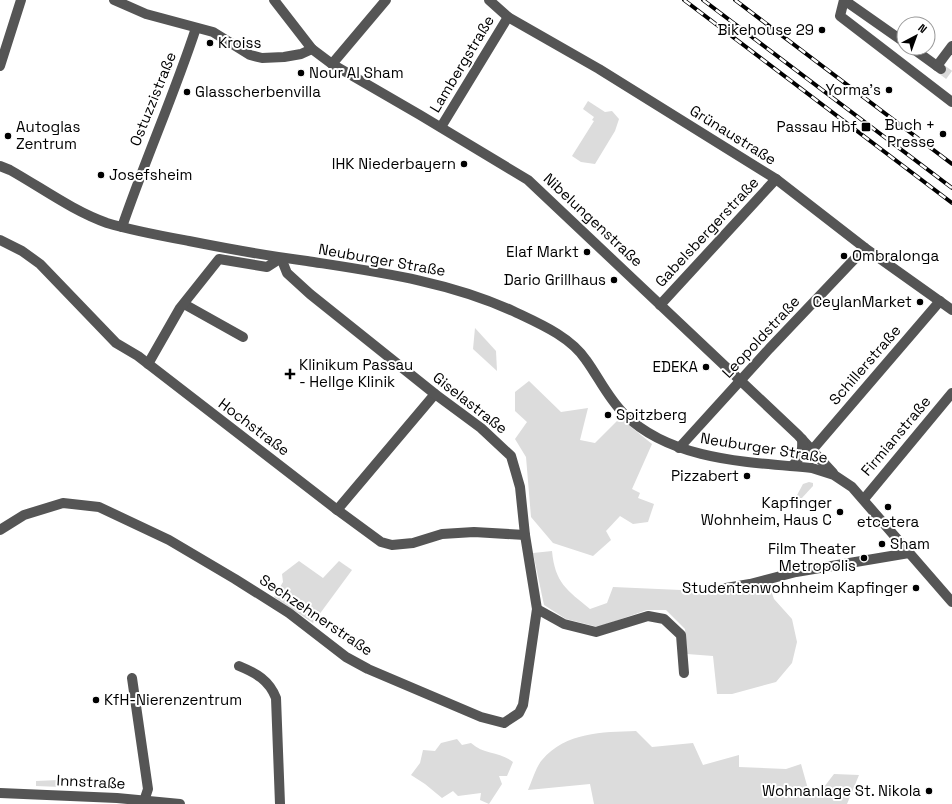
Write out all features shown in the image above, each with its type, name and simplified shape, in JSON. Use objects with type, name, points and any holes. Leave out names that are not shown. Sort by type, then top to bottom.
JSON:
[{"type":"street","points":[[0,66],[1,54],[21,0]]},
{"type":"street","points":[[114,0],[146,14],[213,32],[250,55],[262,58],[284,57],[312,49]]},
{"type":"street","name":"Nibelungenstraße","points":[[274,0],[312,49],[332,64],[441,127],[528,180],[813,449],[834,475]]},
{"type":"street","points":[[332,64],[386,0]]},
{"type":"street","name":"Grünaustraße","points":[[488,0],[508,17],[599,69],[776,179],[865,248],[952,310]]},
{"type":"street","points":[[896,36],[844,0],[840,16],[952,102]]},
{"type":"street","points":[[858,0],[860,11]]},
{"type":"street","name":"Lambergstraße","points":[[441,127],[508,17]]},
{"type":"street","name":"Ostuzzistraße","points":[[122,227],[141,171],[183,68],[196,28]]},
{"type":"street","points":[[923,56],[939,68],[952,46]]},
{"type":"street","name":"Neuburger Straße","points":[[0,166],[10,170],[79,210],[105,222],[122,227],[176,239],[281,258],[414,278],[461,291],[515,312],[566,340],[586,358],[608,396],[623,414],[643,429],[679,448],[722,458],[792,466],[818,470],[834,475]]},
{"type":"street","name":"Gabelsbergerstraße","points":[[660,305],[776,179]]},
{"type":"street","name":"Hochstraße","points":[[0,240],[22,251],[40,264],[116,344],[148,364],[337,510],[381,542],[392,545],[413,543],[442,534],[474,532],[525,535]]},
{"type":"street","name":"Leopoldstraße","points":[[679,448],[740,380],[865,248]]},
{"type":"street","points":[[148,364],[184,304],[219,259],[267,267],[281,258]]},
{"type":"street","name":"Giselastraße","points":[[281,258],[287,273],[310,294],[435,394],[481,428],[511,456],[520,488],[525,535]]},
{"type":"street","name":"Schillerstraße","points":[[813,449],[940,300]]},
{"type":"street","points":[[184,304],[243,337]]},
{"type":"street","name":"Firmianstraße","points":[[864,499],[952,393]]},
{"type":"street","points":[[337,510],[435,394]]},
{"type":"street","points":[[792,466],[800,457],[802,439]]},
{"type":"street","points":[[834,475],[852,487],[864,499],[952,602]]},
{"type":"street","name":"Sechzehnerstraße","points":[[0,530],[24,515],[63,503],[99,507],[169,540],[235,579],[289,613],[346,657],[368,669],[481,717],[504,723],[519,713],[523,705],[537,609],[525,535]]},
{"type":"street","points":[[726,588],[750,584],[796,572],[909,553]]},
{"type":"street","points":[[537,609],[564,624],[596,632],[648,616],[664,619],[681,635],[684,673]]},
{"type":"street","points":[[239,666],[264,679],[270,686],[276,698],[280,804]]},
{"type":"street","points":[[132,678],[148,789],[142,802]]},
{"type":"street","name":"Innstraße","points":[[0,789],[180,804]]},
{"type":"shaded area","points":[[588,101],[605,112],[612,111],[619,119],[615,131],[595,164],[581,162],[572,156],[594,121],[592,120],[594,117],[583,109]]},
{"type":"shaded area","points":[[475,328],[496,351],[497,371],[473,349]]},
{"type":"shaded area","points":[[529,381],[561,412],[588,408],[580,440],[595,443],[620,418],[652,444],[632,489],[640,493],[638,498],[654,504],[648,522],[633,524],[620,516],[606,531],[611,540],[593,556],[553,543],[531,517],[526,457],[515,439],[527,422],[515,411],[515,392]]},
{"type":"shaded area","points":[[809,482],[813,483],[813,486],[801,499],[798,499],[796,497],[803,484]]},
{"type":"shaded area","points":[[552,551],[559,578],[569,591],[590,609],[607,603],[613,587],[726,592],[769,585],[774,599],[792,619],[797,642],[792,663],[776,682],[732,694],[717,694],[713,656],[687,654],[685,629],[666,610],[647,610],[598,627],[566,619],[544,605],[533,553]]},
{"type":"shaded area","points":[[299,561],[323,578],[339,561],[352,570],[313,623],[274,597],[283,582],[282,574]]},
{"type":"shaded area","points":[[636,731],[652,747],[693,743],[703,765],[739,755],[739,767],[786,769],[801,764],[808,789],[824,787],[834,774],[859,775],[847,804],[594,804],[590,784],[528,790],[536,770],[542,760],[562,744],[585,735]]},
{"type":"shaded area","points":[[457,739],[462,745],[471,743],[476,747],[502,756],[513,762],[507,776],[499,776],[502,784],[489,804],[480,800],[481,793],[458,796],[453,791],[442,798],[411,775],[420,763],[423,750],[435,751],[441,743]]},
{"type":"shaded area","points":[[59,780],[60,787],[36,786],[36,781]]},
{"type":"tunnel","points":[[941,69],[952,77]]},
{"type":"railway","points":[[684,0],[952,203]]},
{"type":"railway","points":[[703,0],[952,188]]},
{"type":"railway","points":[[735,0],[952,164]]},
{"type":"place","name":"Bikehouse 29","points":[[822,30]]},
{"type":"place","name":"Kroiss","points":[[210,43]]},
{"type":"place","name":"Nour Al Sham","points":[[301,73]]},
{"type":"place","name":"Yorma’s","points":[[889,90]]},
{"type":"place","name":"Glasscherbenvilla","points":[[187,92]]},
{"type":"place","name":"Passau Hbf","points":[[866,127]]},
{"type":"place","name":"Buch + Presse","points":[[943,134]]},
{"type":"place","name":"Autoglas Zentrum","points":[[8,136]]},
{"type":"place","name":"IHK Niederbayern","points":[[464,164]]},
{"type":"place","name":"Josefsheim","points":[[101,175]]},
{"type":"place","name":"Elaf Markt","points":[[587,252]]},
{"type":"place","name":"Ombralonga","points":[[844,256]]},
{"type":"place","name":"Dario Grillhaus","points":[[614,280]]},
{"type":"place","name":"CeylanMarket","points":[[920,302]]},
{"type":"place","name":"EDEKA","points":[[706,367]]},
{"type":"place","name":"Klinikum Passau - Hellge Klinik","points":[[290,374]]},
{"type":"place","name":"Spitzberg","points":[[608,415]]},
{"type":"place","name":"Pizzabert","points":[[747,476]]},
{"type":"place","name":"etcetera","points":[[888,507]]},
{"type":"place","name":"Kapfinger Wohnheim, Haus C","points":[[840,512]]},
{"type":"place","name":"Sham","points":[[882,544]]},
{"type":"place","name":"Film Theater Metropolis","points":[[864,558]]},
{"type":"place","name":"Studentenwohnheim Kapfinger","points":[[916,588]]},
{"type":"place","name":"KfH-Nierenzentrum","points":[[96,700]]},
{"type":"place","name":"Wohnanlage St. Nikola","points":[[929,791]]}]
